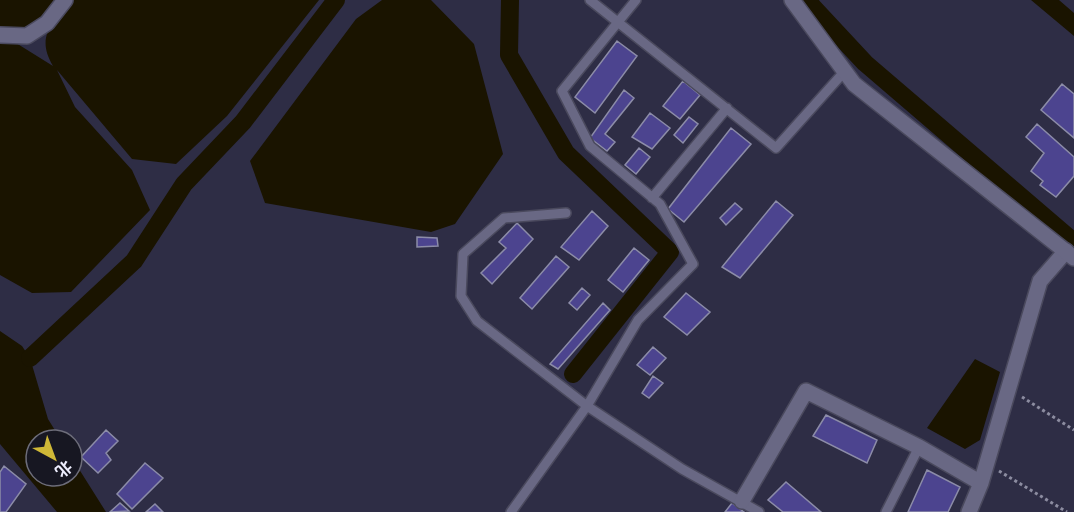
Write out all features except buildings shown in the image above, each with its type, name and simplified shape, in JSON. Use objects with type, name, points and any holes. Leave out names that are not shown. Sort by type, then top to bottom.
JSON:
[{"type":"street","points":[[0,35],[27,36],[47,23],[65,0]]},
{"type":"street","points":[[792,0],[854,84],[1070,255],[1040,281],[987,464],[969,512]]},
{"type":"street","points":[[742,501],[806,391],[919,447],[981,483]]},
{"type":"lane","points":[[590,0],[776,148],[844,72]]},
{"type":"lane","points":[[511,512],[587,406],[638,320],[693,264],[660,204],[590,146],[562,91],[636,0]]},
{"type":"lane","points":[[652,198],[727,108]]},
{"type":"lane","points":[[566,213],[504,218],[463,254],[461,296],[477,321],[587,406],[682,469],[759,512]]},
{"type":"lane","points":[[886,512],[919,447]]},
{"type":"path","points":[[1009,388],[1074,430]]},
{"type":"path","points":[[987,464],[1067,512]]},
{"type":"shaded area","points":[[0,0],[60,0],[56,6],[23,33],[0,32]]},
{"type":"shaded area","points":[[72,0],[319,0],[227,116],[176,164],[132,159],[57,70],[75,107],[132,170],[150,210],[71,292],[32,293],[0,275],[0,38],[8,38],[53,66],[48,55],[46,38],[53,23]]},
{"type":"shaded area","points":[[382,0],[431,0],[474,44],[503,154],[455,224],[431,232],[265,203],[250,161],[356,19]]},
{"type":"shaded area","points":[[1031,0],[1059,0],[1074,13],[1074,36]]},
{"type":"shaded area","points":[[0,331],[22,346],[30,358],[48,419],[54,428],[24,428],[24,473],[0,444]]},
{"type":"shaded area","points":[[975,359],[1000,372],[980,440],[965,449],[927,428]]},
{"type":"shaded area","points":[[84,477],[106,512],[57,512],[37,488],[84,488]]},
{"type":"waterway","points":[[30,358],[134,261],[184,184],[243,122],[336,0]]},
{"type":"waterway","points":[[510,0],[509,55],[566,153],[670,252],[573,374]]},
{"type":"waterway","points":[[809,0],[865,63],[1074,242]]}]
